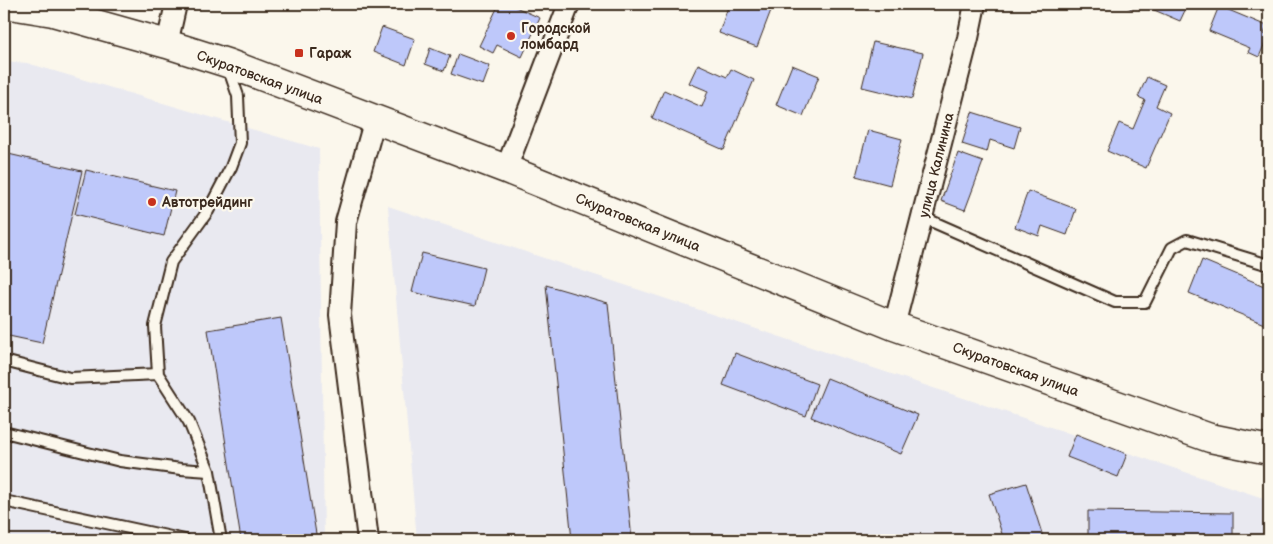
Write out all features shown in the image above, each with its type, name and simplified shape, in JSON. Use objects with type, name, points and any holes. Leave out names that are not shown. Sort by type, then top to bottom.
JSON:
[{"type":"street","name":"Скуратовская улица","points":[[4,4],[53,12],[227,63],[506,169],[894,326],[1210,438],[1269,450]]},
{"type":"street","points":[[167,44],[176,4]]},
{"type":"street","points":[[506,169],[569,4]]},
{"type":"street","name":"улица Калинина","points":[[894,326],[975,4]]},
{"type":"street","points":[[368,540],[340,315],[346,222],[375,120]]},
{"type":"lane","points":[[221,540],[209,471],[189,422],[158,374],[155,326],[171,262],[208,212],[231,167],[240,143],[238,96],[227,63]]},
{"type":"lane","points":[[922,217],[1115,302],[1145,302],[1172,248],[1187,240],[1269,264]]},
{"type":"lane","points":[[4,361],[70,378],[158,374]]},
{"type":"lane","points":[[4,432],[120,461],[209,471]]},
{"type":"lane","points":[[4,501],[185,540]]},
{"type":"shaded area","points":[[4,61],[27,63],[319,149],[324,540],[4,540]]},
{"type":"shaded area","points":[[388,206],[1269,500],[1269,540],[417,540]]},
{"type":"building","points":[[499,4],[509,4],[540,18],[522,57],[497,45],[493,53],[479,46]]},
{"type":"building","points":[[729,4],[773,5],[757,47],[719,33]]},
{"type":"building","points":[[1122,4],[1134,4],[1132,9]]},
{"type":"building","points":[[1140,4],[1188,4],[1180,21]]},
{"type":"building","points":[[1219,6],[1267,26],[1264,34],[1268,36],[1259,57],[1248,52],[1250,48],[1209,31]]},
{"type":"building","points":[[382,27],[415,39],[406,65],[373,52]]},
{"type":"building","points":[[873,42],[923,53],[912,99],[862,87]]},
{"type":"building","points":[[430,48],[450,56],[444,71],[425,64]]},
{"type":"building","points":[[458,54],[490,66],[483,85],[451,74]]},
{"type":"building","points":[[698,64],[727,77],[731,69],[754,80],[724,150],[652,118],[664,90],[702,107],[708,91],[689,83]]},
{"type":"building","points":[[792,65],[819,76],[803,116],[776,105]]},
{"type":"building","points":[[1147,77],[1165,85],[1156,106],[1170,113],[1146,168],[1107,151],[1119,123],[1133,129],[1145,100],[1138,97]]},
{"type":"building","points":[[972,112],[1020,127],[1014,148],[990,140],[987,152],[962,144]]},
{"type":"building","points":[[868,130],[902,139],[890,185],[856,176]]},
{"type":"building","points":[[4,153],[82,171],[42,343],[4,335]]},
{"type":"building","points":[[958,153],[983,162],[965,210],[941,201]]},
{"type":"building","points":[[86,170],[175,191],[164,236],[75,214]]},
{"type":"building","points":[[1028,191],[1076,209],[1067,235],[1042,226],[1039,236],[1015,227]]},
{"type":"building","points":[[422,253],[484,268],[475,306],[412,292]]},
{"type":"building","points":[[1202,260],[1269,288],[1269,326],[1189,293]]},
{"type":"building","points":[[546,285],[608,303],[632,540],[572,540]]},
{"type":"building","points":[[281,318],[317,540],[241,540],[208,330]]},
{"type":"building","points":[[735,353],[817,384],[806,416],[723,385]]},
{"type":"building","points":[[827,378],[918,415],[901,454],[811,417]]},
{"type":"building","points":[[1076,434],[1127,454],[1118,477],[1067,457]]},
{"type":"building","points":[[1026,483],[1044,540],[1004,540],[989,494]]},
{"type":"building","points":[[1088,511],[1233,513],[1233,540],[1088,540]]},
{"type":"place","name":"Городской ломбард","points":[[511,36]]},
{"type":"place","name":"Гараж","points":[[299,53]]},
{"type":"place","name":"Автотрейдинг","points":[[152,202]]}]
